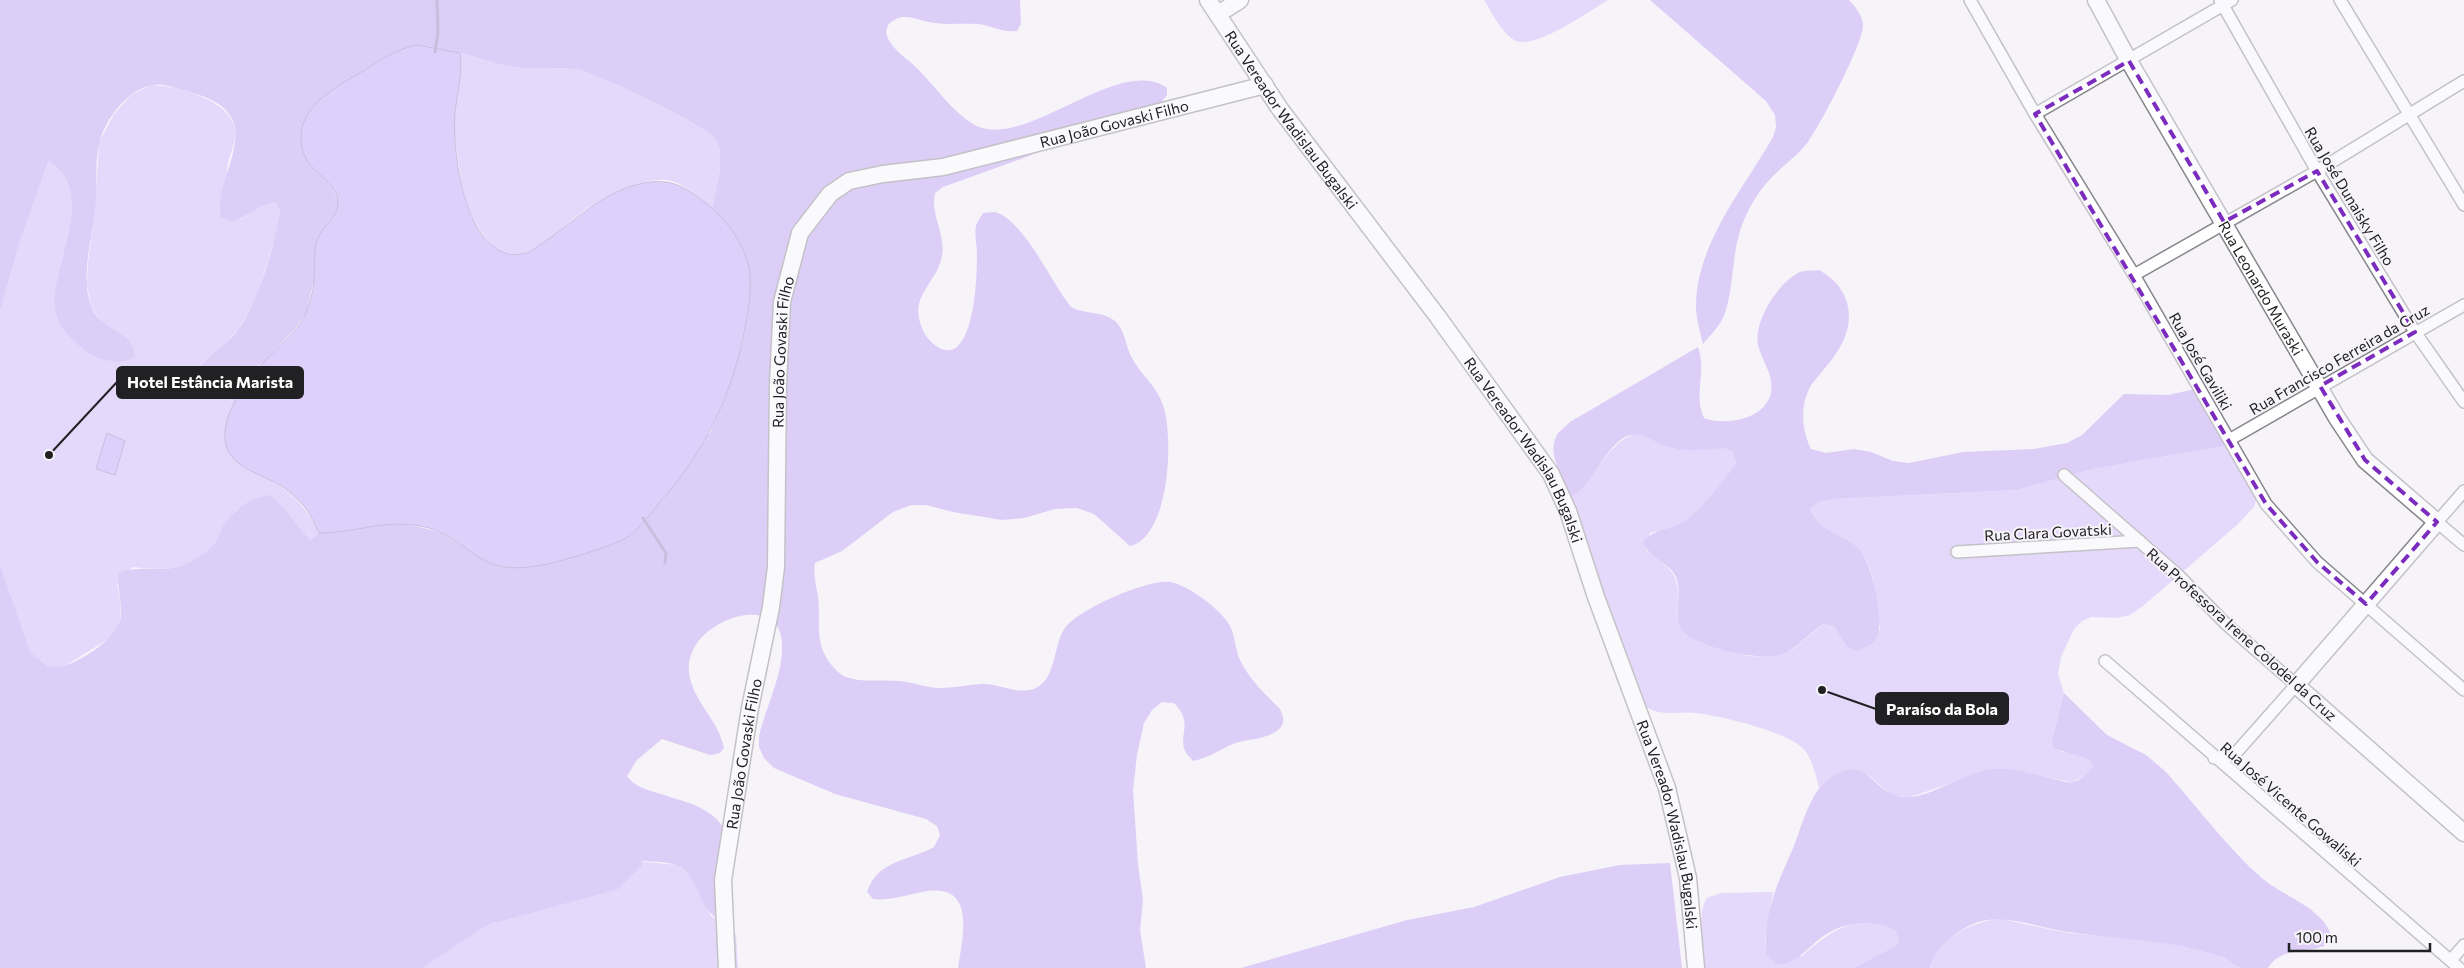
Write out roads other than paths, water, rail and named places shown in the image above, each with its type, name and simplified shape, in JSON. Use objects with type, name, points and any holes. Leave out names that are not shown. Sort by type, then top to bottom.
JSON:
[{"type":"street","name":"Rua Vereador Wadislau Bugalski","points":[[1208,0],[1266,85],[1280,109],[1449,333],[1551,474],[1568,511],[1596,597],[1667,788],[1688,878],[1696,968]]},
{"type":"street","points":[[1218,14],[1240,0]]},
{"type":"street","name":"Rua José Gaviliki","points":[[1970,0],[2035,114],[2134,275],[2266,504],[2317,562],[2464,690]]},
{"type":"street","name":"Rua Leonardo Muraski","points":[[2096,0],[2129,60],[2365,460],[2464,545]]},
{"type":"street","points":[[2340,0],[2464,205]]},
{"type":"street","points":[[2035,114],[2225,2]]},
{"type":"street","name":"Rua José Dunaisky Filho","points":[[2225,2],[2317,171],[2415,332],[2464,402]]},
{"type":"street","points":[[2134,275],[2224,222],[2317,171],[2409,116],[2464,80]]},
{"type":"street","name":"Rua João Govaski Filho","points":[[727,968],[723,880],[749,714],[776,567],[778,393],[782,302],[800,234],[830,194],[849,181],[883,174],[943,166],[1266,85]]},
{"type":"street","name":"Rua Francisco Ferreira da Cruz","points":[[2229,440],[2464,304]]},
{"type":"street","name":"Rua Professora Irene Colodel da Cruz","points":[[2064,475],[2180,576],[2226,624],[2464,833]]},
{"type":"street","points":[[2214,758],[2235,754],[2464,491]]},
{"type":"street","name":"Rua Clara Govatski","points":[[1957,552],[2140,541]]},
{"type":"street","name":"Rua José Vicente Gowaliski","points":[[2105,661],[2214,758],[2455,964]]},
{"type":"street","points":[[2455,964],[2464,945]]},
{"type":"waterway","points":[[435,52],[438,33],[437,0]]},
{"type":"waterway","points":[[643,518],[666,553],[665,563]]},
{"type":"place","name":"Hotel Estância Marista","points":[[49,455]]},
{"type":"place","name":"Paraíso da Bola","points":[[1822,690]]}]
